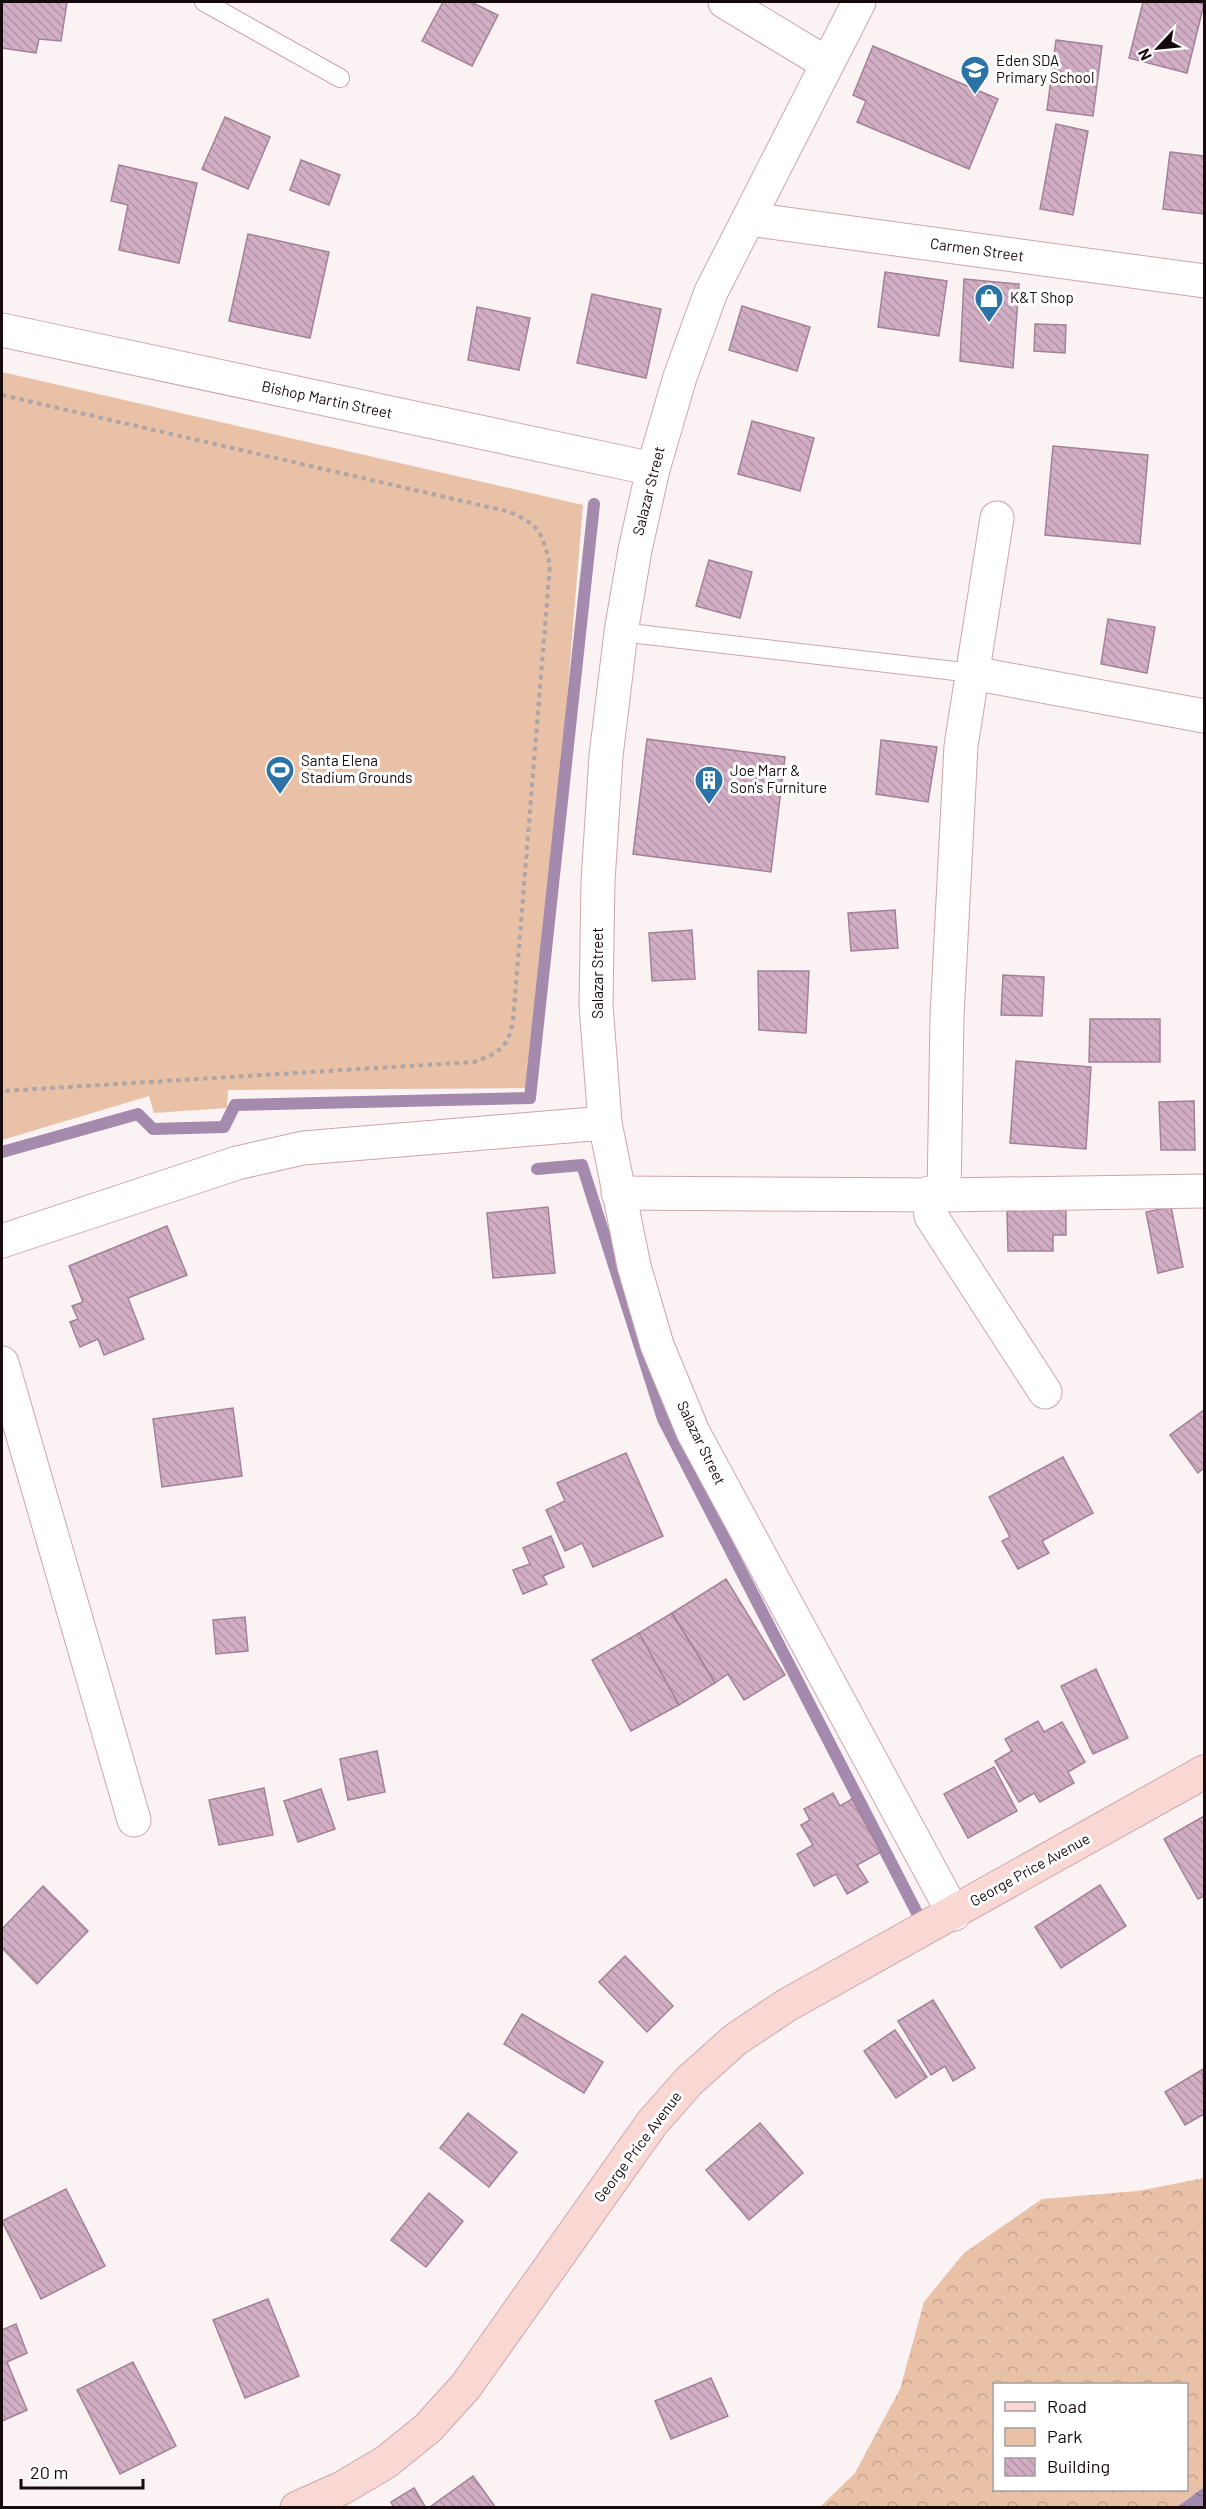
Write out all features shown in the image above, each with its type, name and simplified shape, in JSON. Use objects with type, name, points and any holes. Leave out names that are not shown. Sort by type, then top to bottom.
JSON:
[{"type":"main road","name":"George Price Avenue","points":[[297,2508],[342,2488],[386,2462],[428,2428],[466,2386],[652,2123],[696,2074],[736,2039],[787,2005],[954,1914],[1204,1772]]},
{"type":"street","points":[[725,2],[826,63]]},
{"type":"street","name":"Salazar Street","points":[[859,2],[711,292],[680,377],[653,470],[635,550],[621,632],[606,756],[598,881],[596,1005],[605,1123],[634,1266],[657,1345],[693,1432],[954,1914]]},
{"type":"street","name":"Carmen Street","points":[[749,219],[1204,281]]},
{"type":"street","name":"Bishop Martin Street","points":[[2,330],[653,470]]},
{"type":"street","points":[[997,518],[961,747],[937,1194],[931,1216],[1045,1392]]},
{"type":"street","points":[[972,673],[1204,716]]},
{"type":"street","points":[[2,1241],[237,1163],[303,1148],[605,1123]]},
{"type":"street","points":[[618,1192],[937,1194],[1204,1191]]},
{"type":"street","points":[[2,1363],[134,1820]]},
{"type":"lane","points":[[204,2],[340,78]]},
{"type":"lane","points":[[621,632],[972,673]]},
{"type":"path","points":[[2,395],[510,512],[532,522],[543,540],[550,565],[513,1021],[510,1037],[497,1054],[474,1062],[2,1091]]},
{"type":"green space","name":"Santa Elena Stadium Grounds","points":[[2,372],[583,505],[535,1088],[228,1090],[227,1108],[154,1113],[149,1096],[2,1140]]},
{"type":"green space","points":[[1204,2178],[1204,2487],[1177,2507],[819,2508],[855,2473],[900,2389],[924,2302],[964,2253],[1042,2199],[1138,2191]]},
{"type":"water","points":[[1204,2487],[1204,2507],[1177,2507]]},
{"type":"building","points":[[2,2],[67,2],[61,41],[39,39],[36,53],[2,48]]},
{"type":"building","points":[[443,2],[471,2],[498,15],[472,66],[422,41]]},
{"type":"building","points":[[1143,2],[1204,4],[1187,73],[1129,58]]},
{"type":"building","points":[[1056,40],[1102,46],[1093,116],[1047,110]]},
{"type":"building","points":[[873,46],[998,99],[969,169],[857,122],[866,101],[853,95]]},
{"type":"building","points":[[225,117],[270,137],[248,189],[202,169]]},
{"type":"building","points":[[1056,124],[1088,131],[1073,215],[1040,209]]},
{"type":"building","points":[[1170,152],[1204,156],[1204,214],[1163,209]]},
{"type":"building","points":[[301,160],[340,175],[329,205],[290,190]]},
{"type":"building","points":[[119,165],[197,183],[179,263],[119,250],[128,205],[111,201]]},
{"type":"building","points":[[248,234],[329,252],[310,338],[229,321]]},
{"type":"building","points":[[885,272],[947,281],[939,336],[878,327]]},
{"type":"building","name":"K&T Shop","points":[[964,279],[1019,284],[1013,368],[960,361]]},
{"type":"building","points":[[592,294],[661,309],[646,378],[577,363]]},
{"type":"building","points":[[742,306],[810,327],[797,371],[729,350]]},
{"type":"building","points":[[477,307],[530,318],[519,370],[468,360]]},
{"type":"building","points":[[1035,324],[1066,325],[1065,353],[1034,351]]},
{"type":"building","points":[[752,421],[814,438],[800,491],[738,474]]},
{"type":"building","points":[[1053,446],[1148,455],[1140,544],[1045,535]]},
{"type":"building","points":[[709,560],[752,572],[740,618],[696,606]]},
{"type":"building","points":[[1108,619],[1155,627],[1147,673],[1101,664]]},
{"type":"building","name":"Joe Marr & Son's Furniture","points":[[647,739],[785,757],[771,872],[633,854]]},
{"type":"building","points":[[881,740],[937,747],[928,802],[876,794]]},
{"type":"building","points":[[895,910],[898,948],[851,951],[848,913]]},
{"type":"building","points":[[692,930],[695,979],[652,981],[649,933]]},
{"type":"building","points":[[758,971],[809,971],[806,1033],[759,1030]]},
{"type":"building","points":[[1003,975],[1044,977],[1042,1016],[1001,1015]]},
{"type":"building","points":[[1090,1019],[1160,1019],[1160,1062],[1089,1062]]},
{"type":"building","points":[[1016,1061],[1091,1067],[1086,1149],[1010,1143]]},
{"type":"building","points":[[1194,1101],[1195,1150],[1161,1150],[1159,1102]]},
{"type":"building","points":[[548,1207],[555,1273],[493,1278],[487,1213]]},
{"type":"building","points":[[1171,1207],[1183,1267],[1158,1273],[1146,1212]]},
{"type":"building","points":[[1066,1210],[1066,1235],[1053,1235],[1053,1251],[1008,1251],[1007,1211]]},
{"type":"building","points":[[167,1226],[187,1275],[128,1298],[144,1339],[104,1355],[98,1339],[80,1347],[70,1322],[78,1319],[72,1306],[83,1302],[69,1266]]},
{"type":"building","points":[[233,1408],[242,1476],[162,1487],[153,1419]]},
{"type":"building","points":[[1204,1410],[1204,1468],[1198,1473],[1170,1435]]},
{"type":"building","points":[[626,1453],[663,1536],[593,1567],[582,1543],[565,1551],[546,1510],[565,1501],[557,1483]]},
{"type":"building","points":[[1063,1457],[1093,1513],[1042,1541],[1049,1553],[1018,1569],[1002,1541],[1010,1537],[989,1497]]},
{"type":"building","points":[[551,1536],[564,1567],[543,1576],[547,1584],[523,1594],[513,1570],[530,1564],[523,1548]]},
{"type":"building","points":[[726,1579],[785,1675],[744,1700],[728,1674],[715,1683],[672,1613]]},
{"type":"building","points":[[672,1613],[715,1683],[679,1705],[639,1633]]},
{"type":"building","points":[[245,1617],[248,1651],[216,1654],[213,1620]]},
{"type":"building","points":[[639,1633],[679,1705],[631,1731],[592,1660]]},
{"type":"building","points":[[1096,1669],[1128,1738],[1093,1754],[1061,1686]]},
{"type":"building","points":[[1038,1721],[1044,1732],[1062,1722],[1085,1762],[1068,1772],[1074,1783],[1040,1802],[1034,1793],[1019,1802],[995,1761],[1012,1751],[1005,1739]]},
{"type":"building","points":[[377,1751],[385,1792],[348,1800],[340,1759]]},
{"type":"building","points":[[994,1767],[1017,1811],[968,1838],[944,1794]]},
{"type":"building","points":[[264,1788],[273,1835],[219,1845],[209,1800]]},
{"type":"building","points":[[321,1789],[335,1829],[298,1842],[284,1801]]},
{"type":"building","points":[[833,1793],[840,1806],[852,1799],[881,1852],[857,1865],[868,1882],[847,1894],[836,1874],[814,1886],[797,1854],[813,1845],[801,1825],[810,1820],[804,1809]]},
{"type":"building","points":[[1204,1816],[1204,1896],[1198,1899],[1164,1839]]},
{"type":"building","points":[[1100,1885],[1126,1926],[1061,1968],[1035,1927]]},
{"type":"building","points":[[43,1886],[88,1931],[37,1984],[2,1948],[2,1929]]},
{"type":"building","points":[[625,1956],[673,2006],[647,2032],[599,1982]]},
{"type":"building","points":[[933,2000],[975,2068],[953,2081],[945,2066],[931,2075],[898,2021]]},
{"type":"building","points":[[522,2014],[603,2062],[584,2093],[504,2044]]},
{"type":"building","points":[[895,2030],[927,2077],[896,2098],[864,2051]]},
{"type":"building","points":[[1203,2069],[1204,2114],[1185,2125],[1165,2092]]},
{"type":"building","points":[[468,2113],[517,2152],[489,2187],[440,2148]]},
{"type":"building","points":[[760,2123],[803,2173],[749,2220],[706,2170]]},
{"type":"building","points":[[66,2189],[105,2266],[41,2299],[2,2221]]},
{"type":"building","points":[[429,2193],[463,2221],[426,2267],[391,2240]]},
{"type":"building","points":[[268,2299],[299,2376],[245,2398],[213,2320]]},
{"type":"building","points":[[16,2324],[27,2353],[7,2362],[27,2410],[2,2421],[2,2330]]},
{"type":"building","points":[[133,2362],[176,2446],[120,2474],[77,2390]]},
{"type":"building","points":[[711,2378],[728,2416],[671,2439],[655,2401]]},
{"type":"building","points":[[473,2476],[496,2508],[430,2508],[430,2507]]},
{"type":"building","points":[[414,2488],[426,2508],[394,2508],[391,2502]]},
{"type":"waterway","points":[[2,1152],[138,1114],[153,1129],[224,1127],[235,1105],[530,1098],[594,504]]},
{"type":"waterway","points":[[537,1169],[582,1165],[663,1419],[917,1913]]},
{"type":"place","name":"Eden SDA Primary School","points":[[975,96]]},
{"type":"place","name":"K&T Shop","points":[[989,324]]},
{"type":"place","name":"Santa Elena Stadium Grounds","points":[[280,796]]},
{"type":"place","name":"Joe Marr & Son's Furniture","points":[[709,806]]}]
